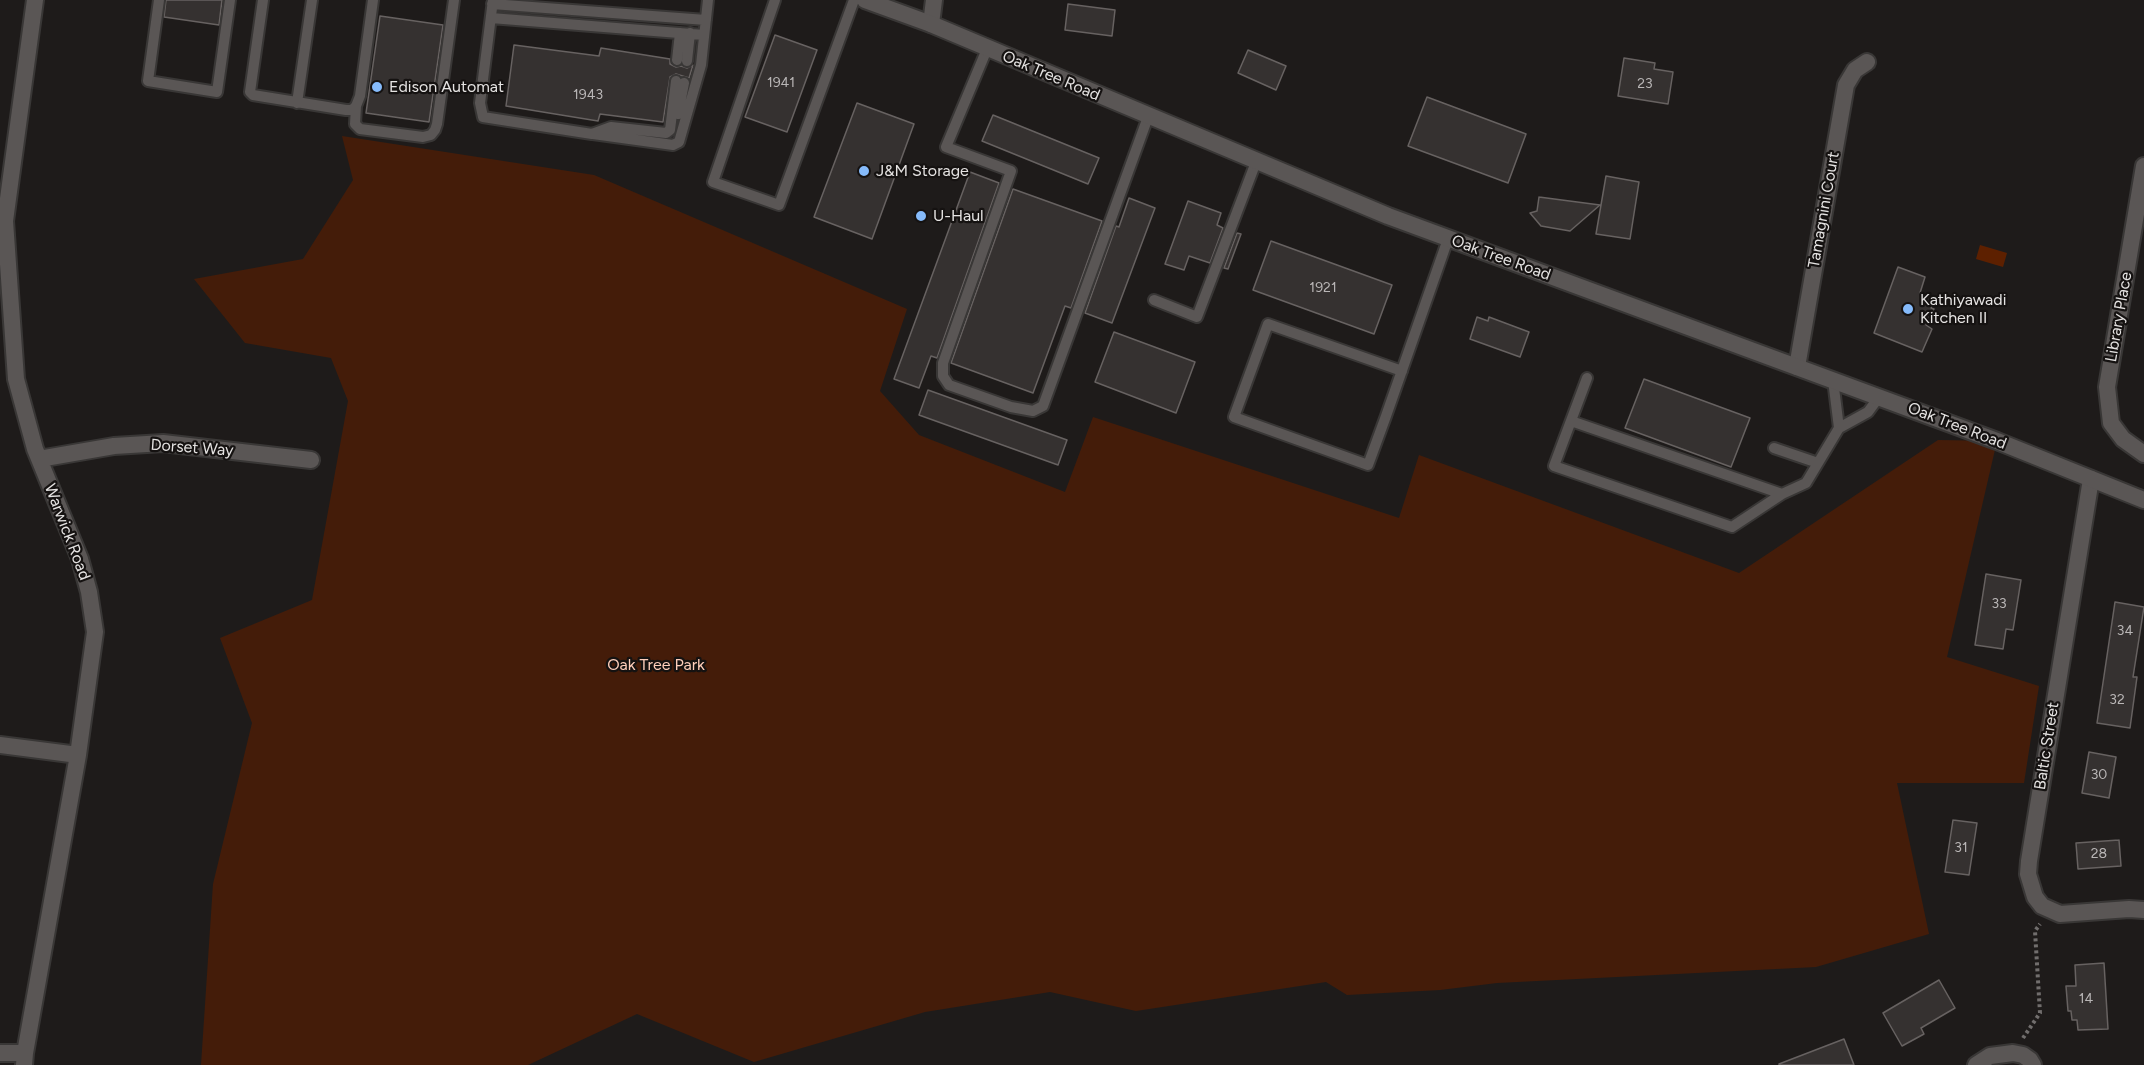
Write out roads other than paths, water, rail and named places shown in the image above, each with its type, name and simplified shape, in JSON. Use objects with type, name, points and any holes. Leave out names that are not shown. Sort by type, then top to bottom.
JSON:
[{"type":"street","name":"Warwick Road","points":[[25,1059],[78,754],[95,632],[89,592],[80,559],[39,459],[16,379],[2,221],[35,0]]},
{"type":"street","name":"Oak Tree Road","points":[[865,0],[931,24],[1256,162],[1448,239],[1997,441],[2144,500]]},
{"type":"street","points":[[931,24],[934,0]]},
{"type":"street","name":"Tamagnini Court","points":[[1797,367],[1846,85],[1855,70],[1867,62]]},
{"type":"street","name":"Library Place","points":[[2144,166],[2107,387],[2111,423],[2123,439],[2144,454]]},
{"type":"street","name":"Dorset Way","points":[[39,459],[114,446],[163,443],[311,460]]},
{"type":"street","name":"Baltic Street","points":[[2091,479],[2030,849],[2028,874],[2035,897],[2042,906],[2060,914],[2144,910]]},
{"type":"street","points":[[0,745],[78,754]]},
{"type":"street","points":[[0,1053],[25,1059]]},
{"type":"street","points":[[1976,1065],[1990,1056],[2013,1053],[2023,1055],[2033,1065]]},
{"type":"lane","points":[[159,0],[148,81],[217,92],[230,0]]},
{"type":"lane","points":[[263,0],[250,92],[253,95],[345,110],[352,110],[356,106]]},
{"type":"lane","points":[[297,103],[312,0]]},
{"type":"lane","points":[[373,0],[355,124],[360,129],[423,137],[431,135],[437,124],[454,0]]},
{"type":"lane","points":[[706,20],[493,2],[480,103],[483,117],[663,144],[673,145],[679,142],[701,65],[704,35],[706,20],[708,0]]},
{"type":"lane","points":[[775,0],[713,182],[779,205],[854,0]]},
{"type":"lane","points":[[491,18],[704,35]]},
{"type":"lane","points":[[682,60],[685,33]]},
{"type":"lane","points":[[987,49],[946,147],[1011,171],[943,363],[943,376],[949,385],[1011,407],[1033,411],[1043,406],[1148,117]]},
{"type":"lane","points":[[592,134],[611,127],[666,133],[670,130],[680,82]]},
{"type":"lane","points":[[1154,300],[1197,317],[1256,162]]},
{"type":"lane","points":[[1402,371],[1268,324],[1234,417],[1368,465],[1402,371],[1448,239]]},
{"type":"lane","points":[[1587,378],[1554,466],[1732,527],[1782,494],[1806,483],[1839,428],[1868,412],[1879,397]]},
{"type":"lane","points":[[1833,380],[1839,428]]},
{"type":"lane","points":[[1571,421],[1782,494]]},
{"type":"lane","points":[[1774,448],[1818,463]]},
{"type":"place","name":"Edison Automat","points":[[377,87]]},
{"type":"place","name":"J&M Storage","points":[[864,171]]},
{"type":"place","name":"U-Haul","points":[[921,216]]},
{"type":"place","name":"Kathiyawadi Kitchen II","points":[[1908,309]]},
{"type":"park label","name":"Oak Tree Park","points":[[656,665]]}]
